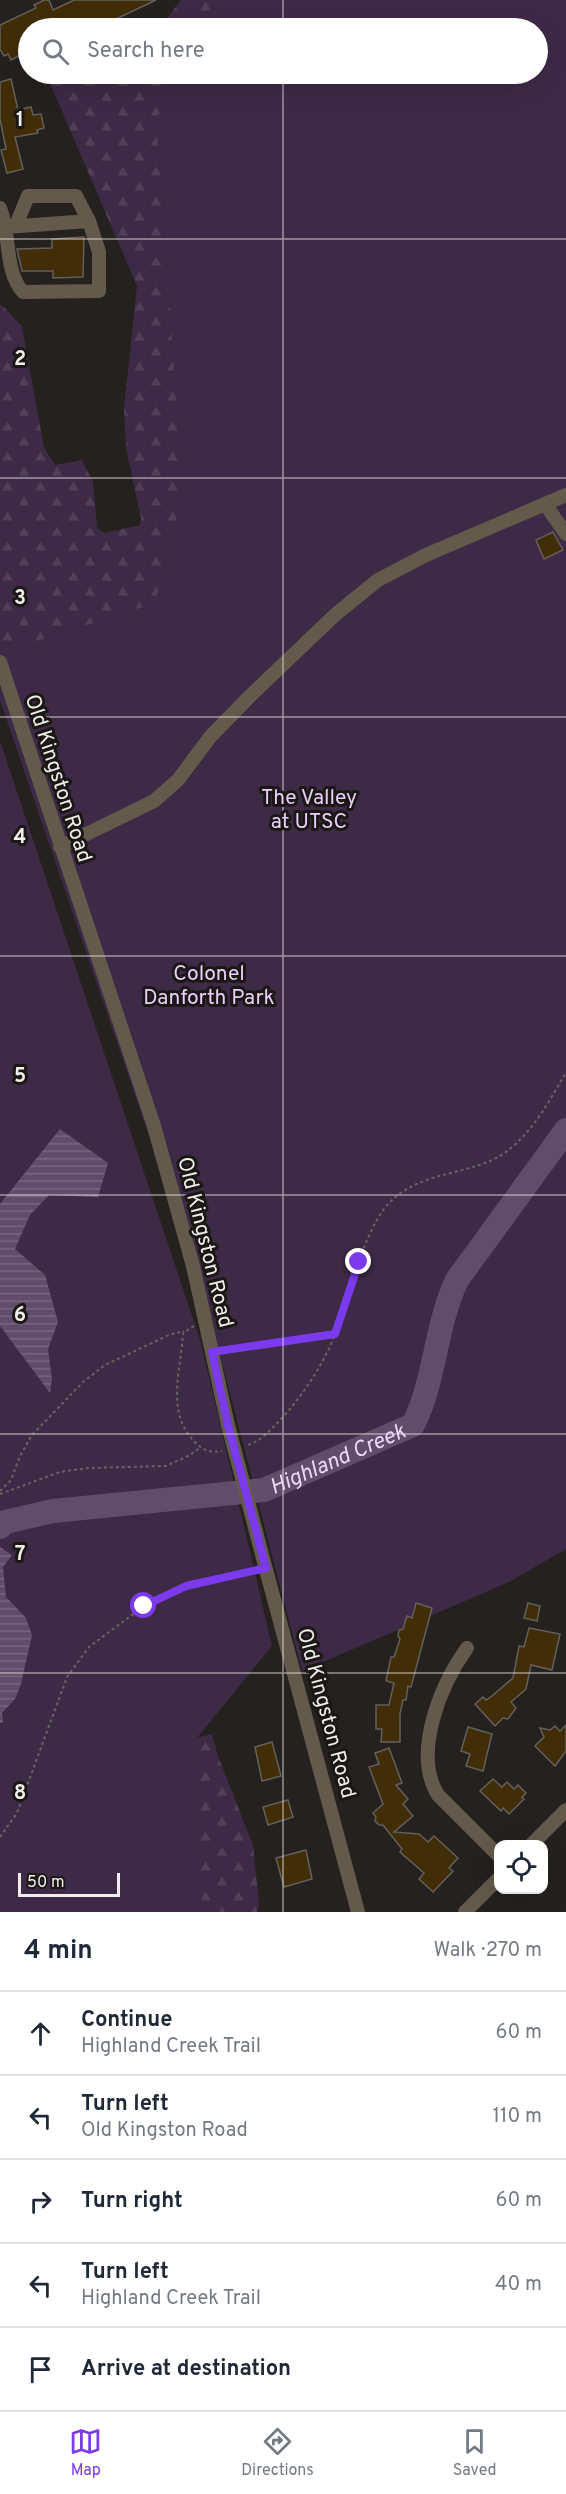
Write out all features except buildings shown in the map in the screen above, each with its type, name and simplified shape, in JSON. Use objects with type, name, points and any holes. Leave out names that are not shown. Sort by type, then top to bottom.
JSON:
[{"type":"street","points":[[0,208],[11,226],[14,278],[23,292],[99,291],[99,252],[89,221],[76,196],[28,196],[11,226]]},
{"type":"street","points":[[11,226],[89,221]]},
{"type":"street","points":[[60,847],[154,801],[178,780],[210,738],[250,696],[336,614],[378,580],[426,555],[566,495]]},
{"type":"street","points":[[546,504],[566,534]]},
{"type":"street","name":"Old Kingston Road","points":[[0,662],[154,1126],[193,1266],[228,1425],[358,1912]]},
{"type":"street","points":[[467,1648],[455,1665],[430,1730],[428,1768],[433,1787],[438,1795],[494,1852]]},
{"type":"street","points":[[537,1840],[566,1809]]},
{"type":"street","points":[[465,1912],[494,1883]]},
{"type":"path","points":[[242,1446],[264,1437],[298,1400],[324,1357],[335,1334],[359,1262],[384,1210],[399,1193],[416,1184],[492,1161],[518,1143],[553,1095],[566,1072]]},
{"type":"path","points":[[0,1493],[11,1480],[20,1456],[32,1435],[83,1382],[105,1365],[169,1335],[206,1323]]},
{"type":"path","points":[[184,1331],[176,1381],[182,1428],[200,1448],[215,1453],[224,1450]]},
{"type":"path","points":[[212,1352],[335,1334]]},
{"type":"path","points":[[0,1493],[60,1472],[88,1468],[166,1466],[200,1448]]},
{"type":"path","points":[[0,1837],[9,1827],[21,1804],[67,1677],[89,1647],[144,1606],[186,1586],[265,1565]]},
{"type":"green space","points":[[181,0],[340,0],[330,18],[168,18]]},
{"type":"green space","name":"The Valley at UTSC","points":[[215,0],[566,0],[566,1549],[509,1582],[302,1671],[208,1309],[0,700],[0,653],[155,603],[183,493],[156,120],[174,84],[548,84],[548,18],[206,18]]},
{"type":"green space","points":[[50,84],[319,84],[339,600],[0,673],[0,305],[22,327],[44,448],[55,465],[82,460],[93,482],[97,528],[105,533],[140,525],[141,518],[126,448],[124,408],[137,286]]},
{"type":"green space","points":[[0,741],[201,1343],[272,1646],[192,1744],[202,1905],[198,1912],[0,1912]]},
{"type":"green space","points":[[212,1734],[218,1756],[253,1845],[259,1904],[257,1912],[36,1912],[143,1750]]},
{"type":"shaded area","points":[[60,1129],[108,1163],[98,1197],[49,1195],[30,1215],[15,1249],[45,1275],[58,1322],[48,1349],[52,1379],[50,1393],[0,1326],[0,1204]]},
{"type":"shaded area","points":[[0,1547],[12,1555],[3,1567],[6,1597],[26,1618],[32,1635],[21,1684],[15,1699],[2,1713],[3,1722],[0,1723]]},
{"type":"waterway","name":"Highland Creek","points":[[0,1527],[5,1522],[53,1511],[264,1490],[413,1425],[421,1407],[444,1316],[457,1280],[566,1130]]},
{"type":"route","points":[[144,1606],[186,1586],[266,1568],[228,1425],[212,1352],[335,1334],[359,1262]]},
{"type":"park label","name":"Colonel Danforth Park","points":[[209,985]]}]
